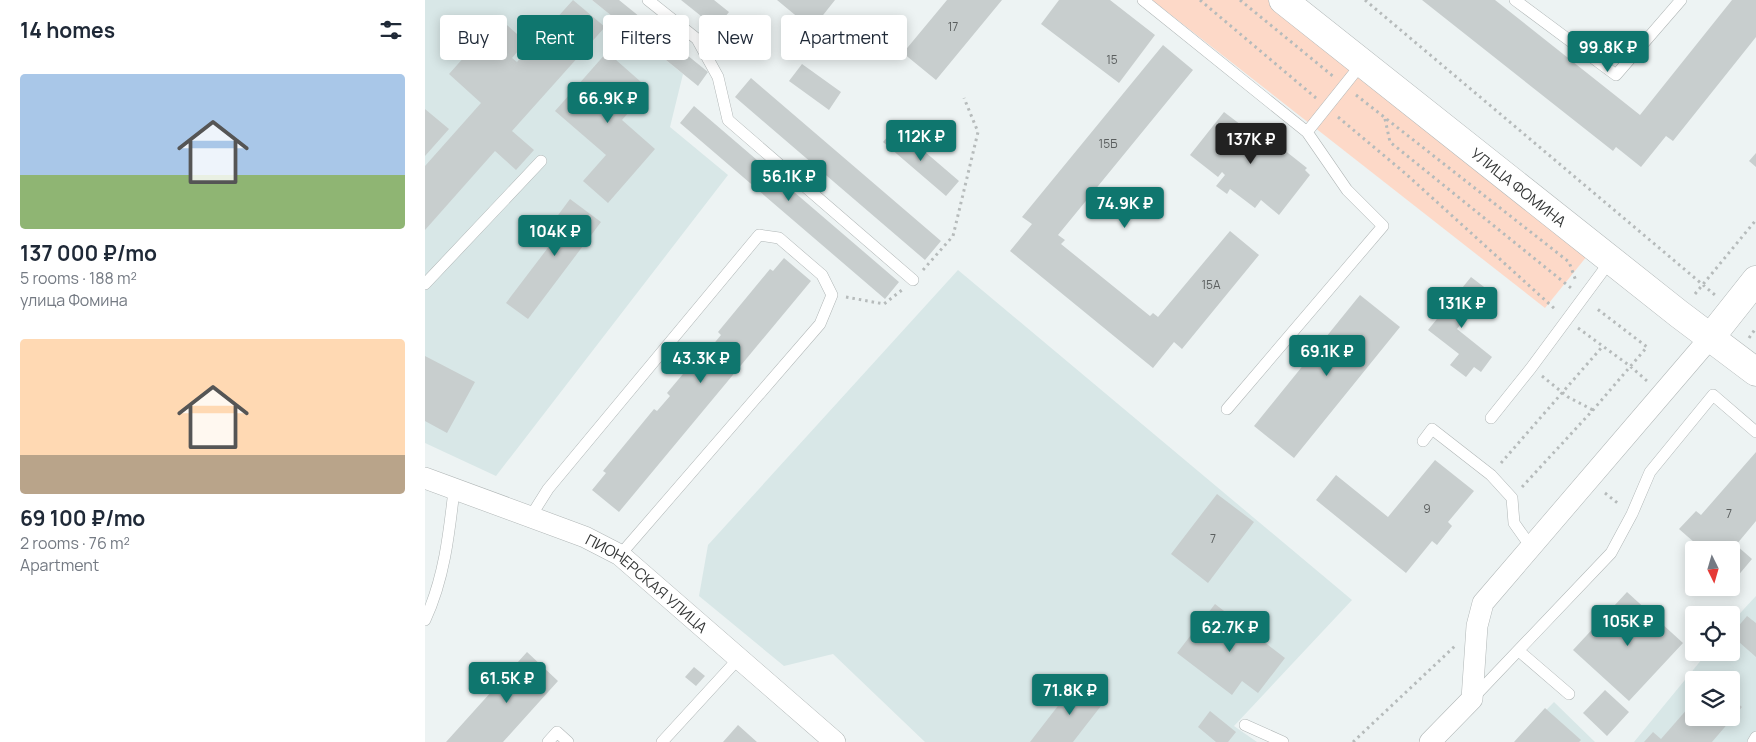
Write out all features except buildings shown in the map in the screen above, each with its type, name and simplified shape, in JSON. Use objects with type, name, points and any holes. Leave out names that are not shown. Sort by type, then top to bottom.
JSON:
[{"type":"main road","name":"УЛИЦА ФОМИНА","points":[[1283,0],[1710,338],[1756,372]]},
{"type":"main road","points":[[1710,338],[1756,280]]},
{"type":"street","points":[[1430,742],[1472,699],[1477,626],[1483,603],[1710,338]]},
{"type":"street","name":"ПИОНЕРСКАЯ УЛИЦА","points":[[425,478],[585,537],[620,555],[835,742]]},
{"type":"lane","points":[[648,0],[697,39],[718,77],[728,120],[913,280]]},
{"type":"lane","points":[[1143,0],[1307,132],[1347,190],[1383,226],[1227,409]]},
{"type":"lane","points":[[1515,0],[1616,75],[1681,0]]},
{"type":"lane","points":[[1307,132],[1363,62]]},
{"type":"lane","points":[[425,284],[541,162]]},
{"type":"lane","points":[[531,516],[547,489],[759,235],[779,238],[822,274],[832,294],[820,324],[620,555]]},
{"type":"lane","points":[[1491,418],[1531,368],[1611,260]]},
{"type":"lane","points":[[1472,699],[1611,553],[1632,514],[1651,472],[1713,395],[1756,432]]},
{"type":"lane","points":[[1423,441],[1432,429],[1491,475],[1512,498],[1513,523],[1531,547]]},
{"type":"lane","points":[[425,620],[435,598],[449,540],[454,490]]},
{"type":"lane","points":[[1519,651],[1569,694]]},
{"type":"lane","points":[[662,742],[739,658]]},
{"type":"lane","points":[[1245,725],[1263,738],[1283,742]]},
{"type":"lane","points":[[548,742],[557,732],[568,742]]},
{"type":"lane","points":[[1753,742],[1756,737]]},
{"type":"path","points":[[1200,0],[1406,174],[1567,320],[1630,366],[1661,393]]},
{"type":"path","points":[[1240,0],[1385,119],[1569,262],[1583,298]]},
{"type":"path","points":[[1365,0],[1756,329],[1747,340]]},
{"type":"path","points":[[832,294],[884,304],[913,280],[953,236],[978,132],[964,98]]},
{"type":"path","points":[[1385,119],[1390,142],[1583,298],[1647,347],[1593,410],[1512,498]]},
{"type":"path","points":[[1695,294],[1756,220]]},
{"type":"path","points":[[1491,475],[1602,347]]},
{"type":"path","points":[[1531,368],[1562,392],[1593,410]]},
{"type":"path","points":[[1589,480],[1632,514]]},
{"type":"shaded area","points":[[425,0],[592,0],[610,15],[603,15],[603,60],[666,60],[683,74],[670,127],[728,175],[496,476],[425,443]]},
{"type":"shaded area","points":[[1152,0],[1268,0],[1587,256],[1545,308]]},
{"type":"shaded area","points":[[958,270],[1352,600],[1234,726],[1257,742],[925,742],[833,654],[784,666],[699,596],[708,545]]},
{"type":"shaded area","points":[[1756,596],[1756,742],[1634,742],[1685,680],[1685,726],[1740,726],[1740,671],[1692,671],[1700,661],[1740,661],[1740,613]]},
{"type":"shaded area","points":[[1554,702],[1595,742],[1515,742]]}]
